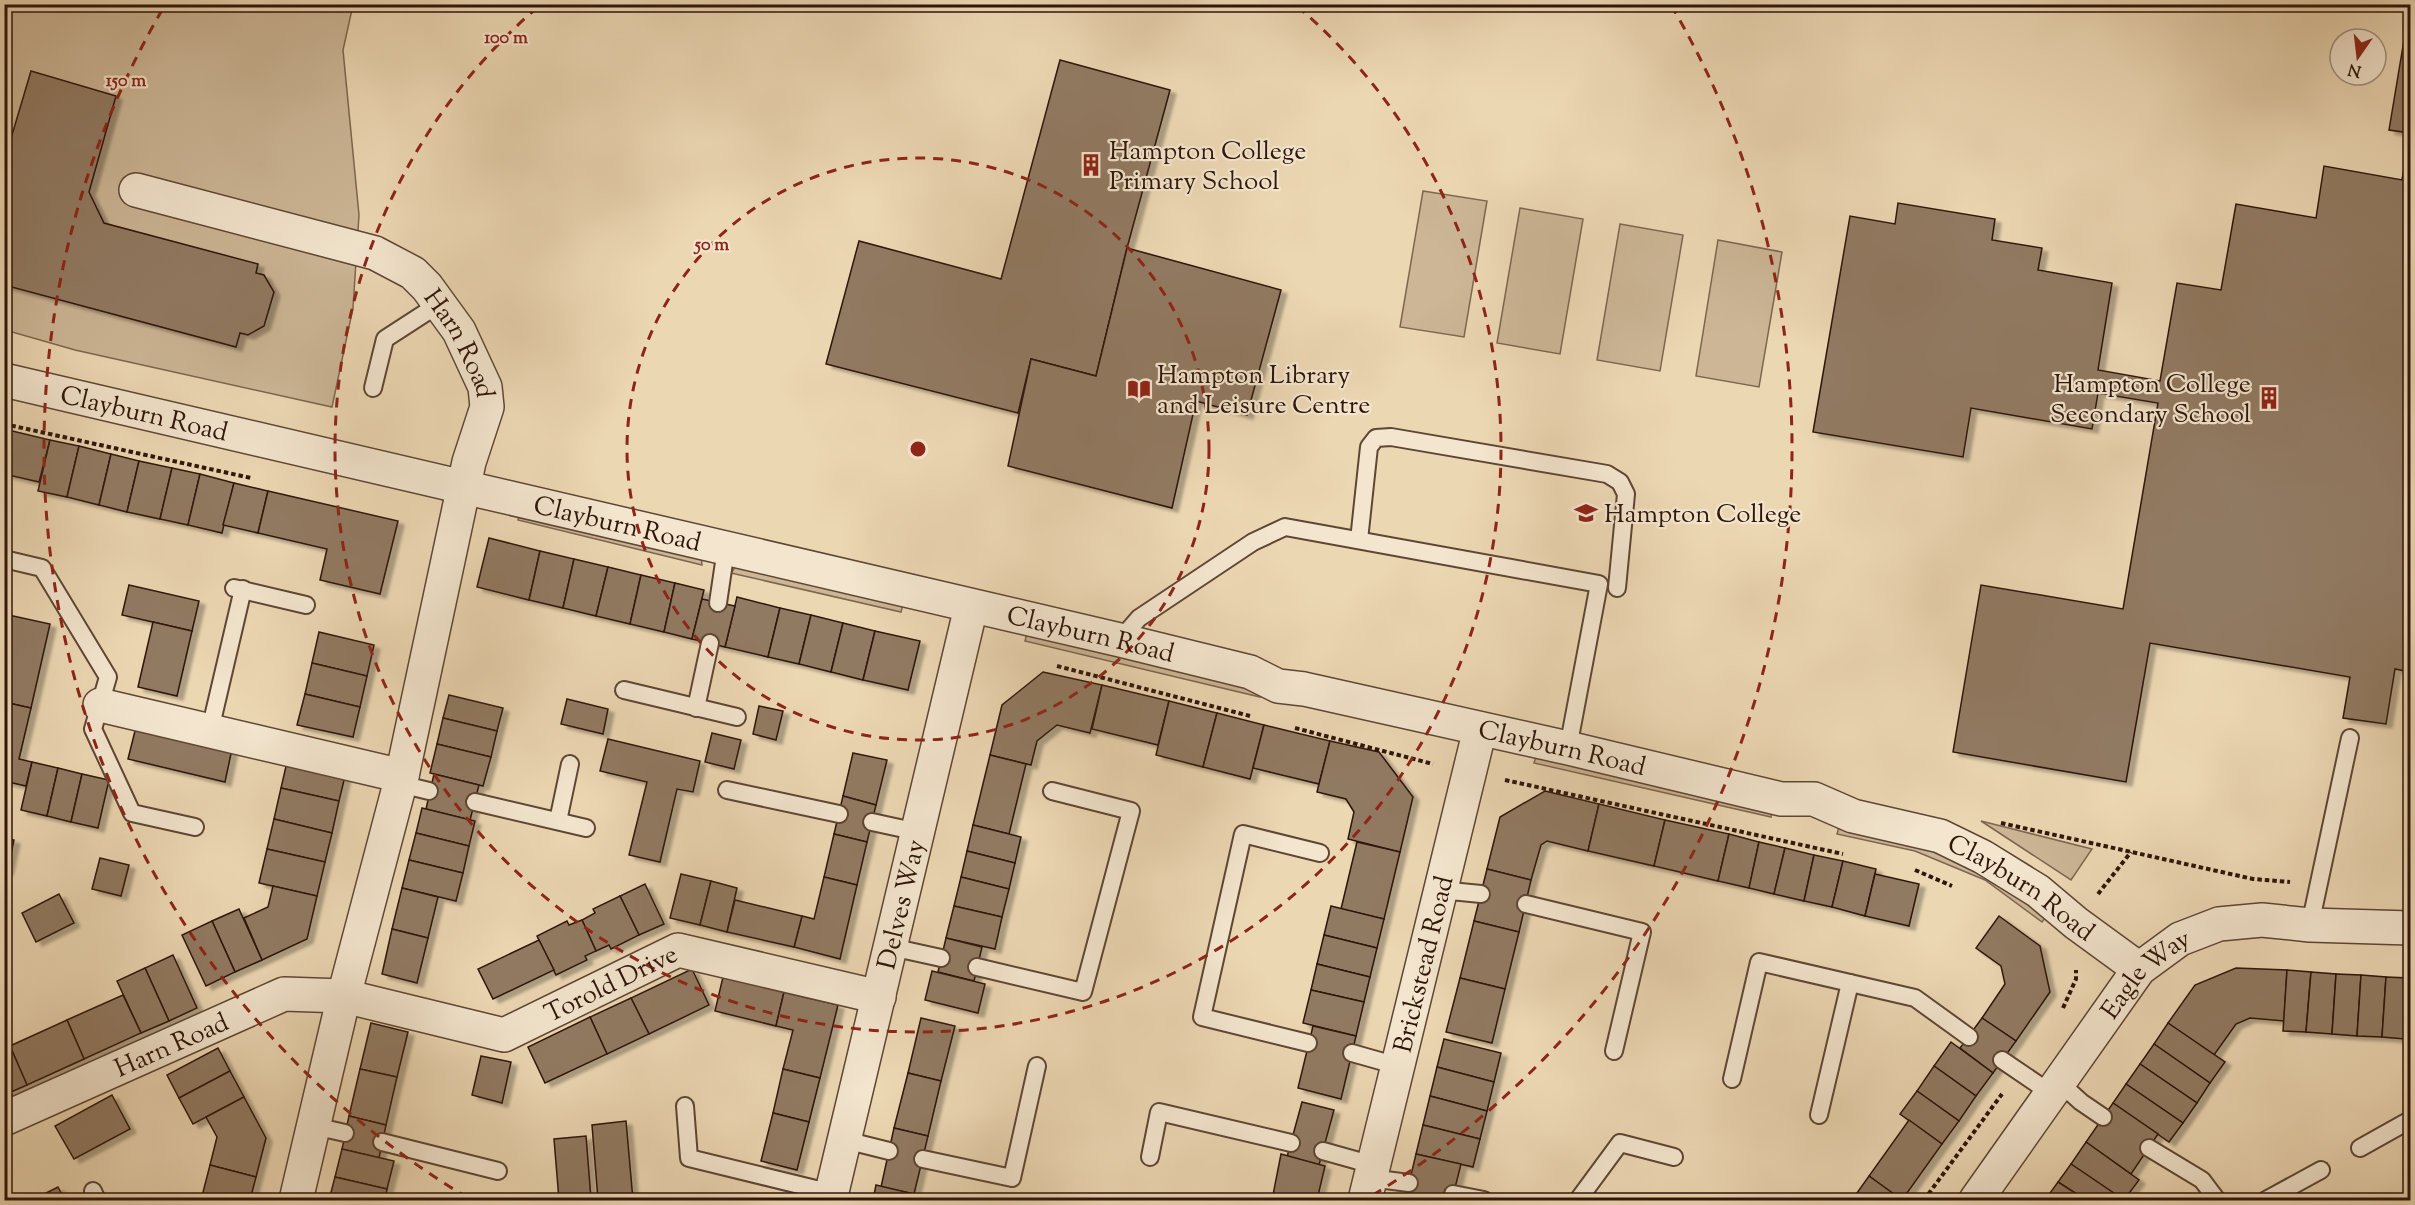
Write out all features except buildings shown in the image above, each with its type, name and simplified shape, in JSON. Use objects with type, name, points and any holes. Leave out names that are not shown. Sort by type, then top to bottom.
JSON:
[{"type":"street","name":"Harn Road","points":[[136,190],[375,253],[412,273],[459,331],[485,387],[487,407],[469,462],[454,528],[410,784],[344,996],[330,1130],[296,1200]]},
{"type":"street","name":"Clayburn Road","points":[[4,380],[1120,640],[1250,672],[1278,686],[1304,689],[1568,748],[1781,799],[1814,799],[1853,816],[1940,836],[1983,857],[2038,891],[2076,923],[2139,969]]},
{"type":"street","name":"Delves Way","points":[[831,1196],[971,606]]},
{"type":"street","points":[[100,705],[210,730],[410,784]]},
{"type":"street","name":"Brickstead Road","points":[[1370,1181],[1480,729]]},
{"type":"street","name":"Eagle Way","points":[[1976,1200],[2139,969],[2180,939],[2218,924],[2262,920],[2310,925],[2410,928]]},
{"type":"street","name":"Torold Drive","points":[[344,996],[504,1035],[678,950],[879,997]]},
{"type":"street","name":"Harn Road","points":[[4,1119],[284,994],[344,996]]},
{"type":"lane","points":[[373,388],[385,339],[439,304]]},
{"type":"lane","points":[[1359,540],[1369,447],[1376,438],[1391,437],[1607,474],[1620,482],[1626,494],[1617,588]]},
{"type":"lane","points":[[1120,640],[1139,618],[1253,542],[1285,527],[1599,584],[1568,748]]},
{"type":"lane","points":[[718,603],[726,549]]},
{"type":"lane","points":[[4,559],[42,568],[108,677],[93,729],[132,813],[195,826]]},
{"type":"lane","points":[[210,730],[238,589],[306,605]]},
{"type":"lane","points":[[696,708],[710,643]]},
{"type":"lane","points":[[624,690],[737,717]]},
{"type":"lane","points":[[2310,925],[2350,738]]},
{"type":"lane","points":[[558,821],[570,764]]},
{"type":"lane","points":[[727,790],[838,814]]},
{"type":"lane","points":[[977,967],[1083,992],[1131,811],[1052,791]]},
{"type":"lane","points":[[475,802],[586,828]]},
{"type":"lane","points":[[872,822],[918,832]]},
{"type":"lane","points":[[1308,1043],[1202,1017],[1243,834],[1320,853]]},
{"type":"lane","points":[[1440,890],[1481,894]]},
{"type":"lane","points":[[1526,904],[1642,932],[1614,1051]]},
{"type":"lane","points":[[891,947],[941,958]]},
{"type":"lane","points":[[1732,1079],[1759,962],[1915,998],[1969,1037]]},
{"type":"lane","points":[[1819,1115],[1850,983]]},
{"type":"lane","points":[[1352,1053],[1398,1066]]},
{"type":"lane","points":[[2002,1060],[2081,1102],[2103,1117]]},
{"type":"lane","points":[[923,1159],[1012,1179],[1037,1066]]},
{"type":"lane","points":[[685,1106],[689,1158],[831,1196]]},
{"type":"lane","points":[[1150,1157],[1160,1112],[1291,1143]]},
{"type":"lane","points":[[2360,1148],[2410,1120]]},
{"type":"lane","points":[[845,1140],[889,1151]]},
{"type":"lane","points":[[382,1142],[498,1171]]},
{"type":"lane","points":[[1578,1200],[1620,1143],[1674,1157]]},
{"type":"lane","points":[[2149,1148],[2202,1180],[2217,1200]]},
{"type":"lane","points":[[1323,1151],[1370,1181],[1409,1183]]},
{"type":"lane","points":[[2266,1200],[2321,1170]]},
{"type":"lane","points":[[1454,1194],[1484,1200]]},
{"type":"path","points":[[4,424],[257,480]]},
{"type":"path","points":[[1047,664],[1261,719]]},
{"type":"path","points":[[1284,725],[1441,766]]},
{"type":"path","points":[[1500,779],[1847,855]]},
{"type":"path","points":[[2095,897],[2131,852]]},
{"type":"path","points":[[1912,869],[1962,890]]},
{"type":"path","points":[[2059,1014],[2076,979],[2076,962]]},
{"type":"path","points":[[1924,1200],[2019,1071]]},
{"type":"shaded area","points":[[4,5],[353,5],[343,50],[359,215],[353,308],[332,407],[75,350],[5,330]]},
{"type":"shaded area","points":[[1423,191],[1487,201],[1464,337],[1400,327]]},
{"type":"shaded area","points":[[1520,208],[1583,219],[1560,354],[1497,343]]},
{"type":"shaded area","points":[[1620,224],[1683,235],[1660,371],[1597,360]]},
{"type":"shaded area","points":[[1718,240],[1782,252],[1759,387],[1696,376]]},
{"type":"shaded area","points":[[522,505],[701,548],[702,565],[518,520]]},
{"type":"shaded area","points":[[741,559],[905,597],[901,612],[731,573]]},
{"type":"shaded area","points":[[1029,625],[1263,681],[1260,697],[1025,641]]},
{"type":"shaded area","points":[[1539,747],[1773,804],[1771,817],[1534,763]]},
{"type":"shaded area","points":[[1841,820],[1920,838],[2052,909],[2042,922],[1985,880],[1915,851],[1837,834]]},
{"type":"shaded area","points":[[1981,821],[2092,849],[2071,880]]},
{"type":"place","name":"Hampton College Primary School","points":[[1091,165]]},
{"type":"place","name":"Hampton Library and Leisure Centre","points":[[1139,389]]},
{"type":"place","name":"Hampton College Secondary School","points":[[2269,398]]},
{"type":"place","name":"Hampton College","points":[[1586,513]]}]
